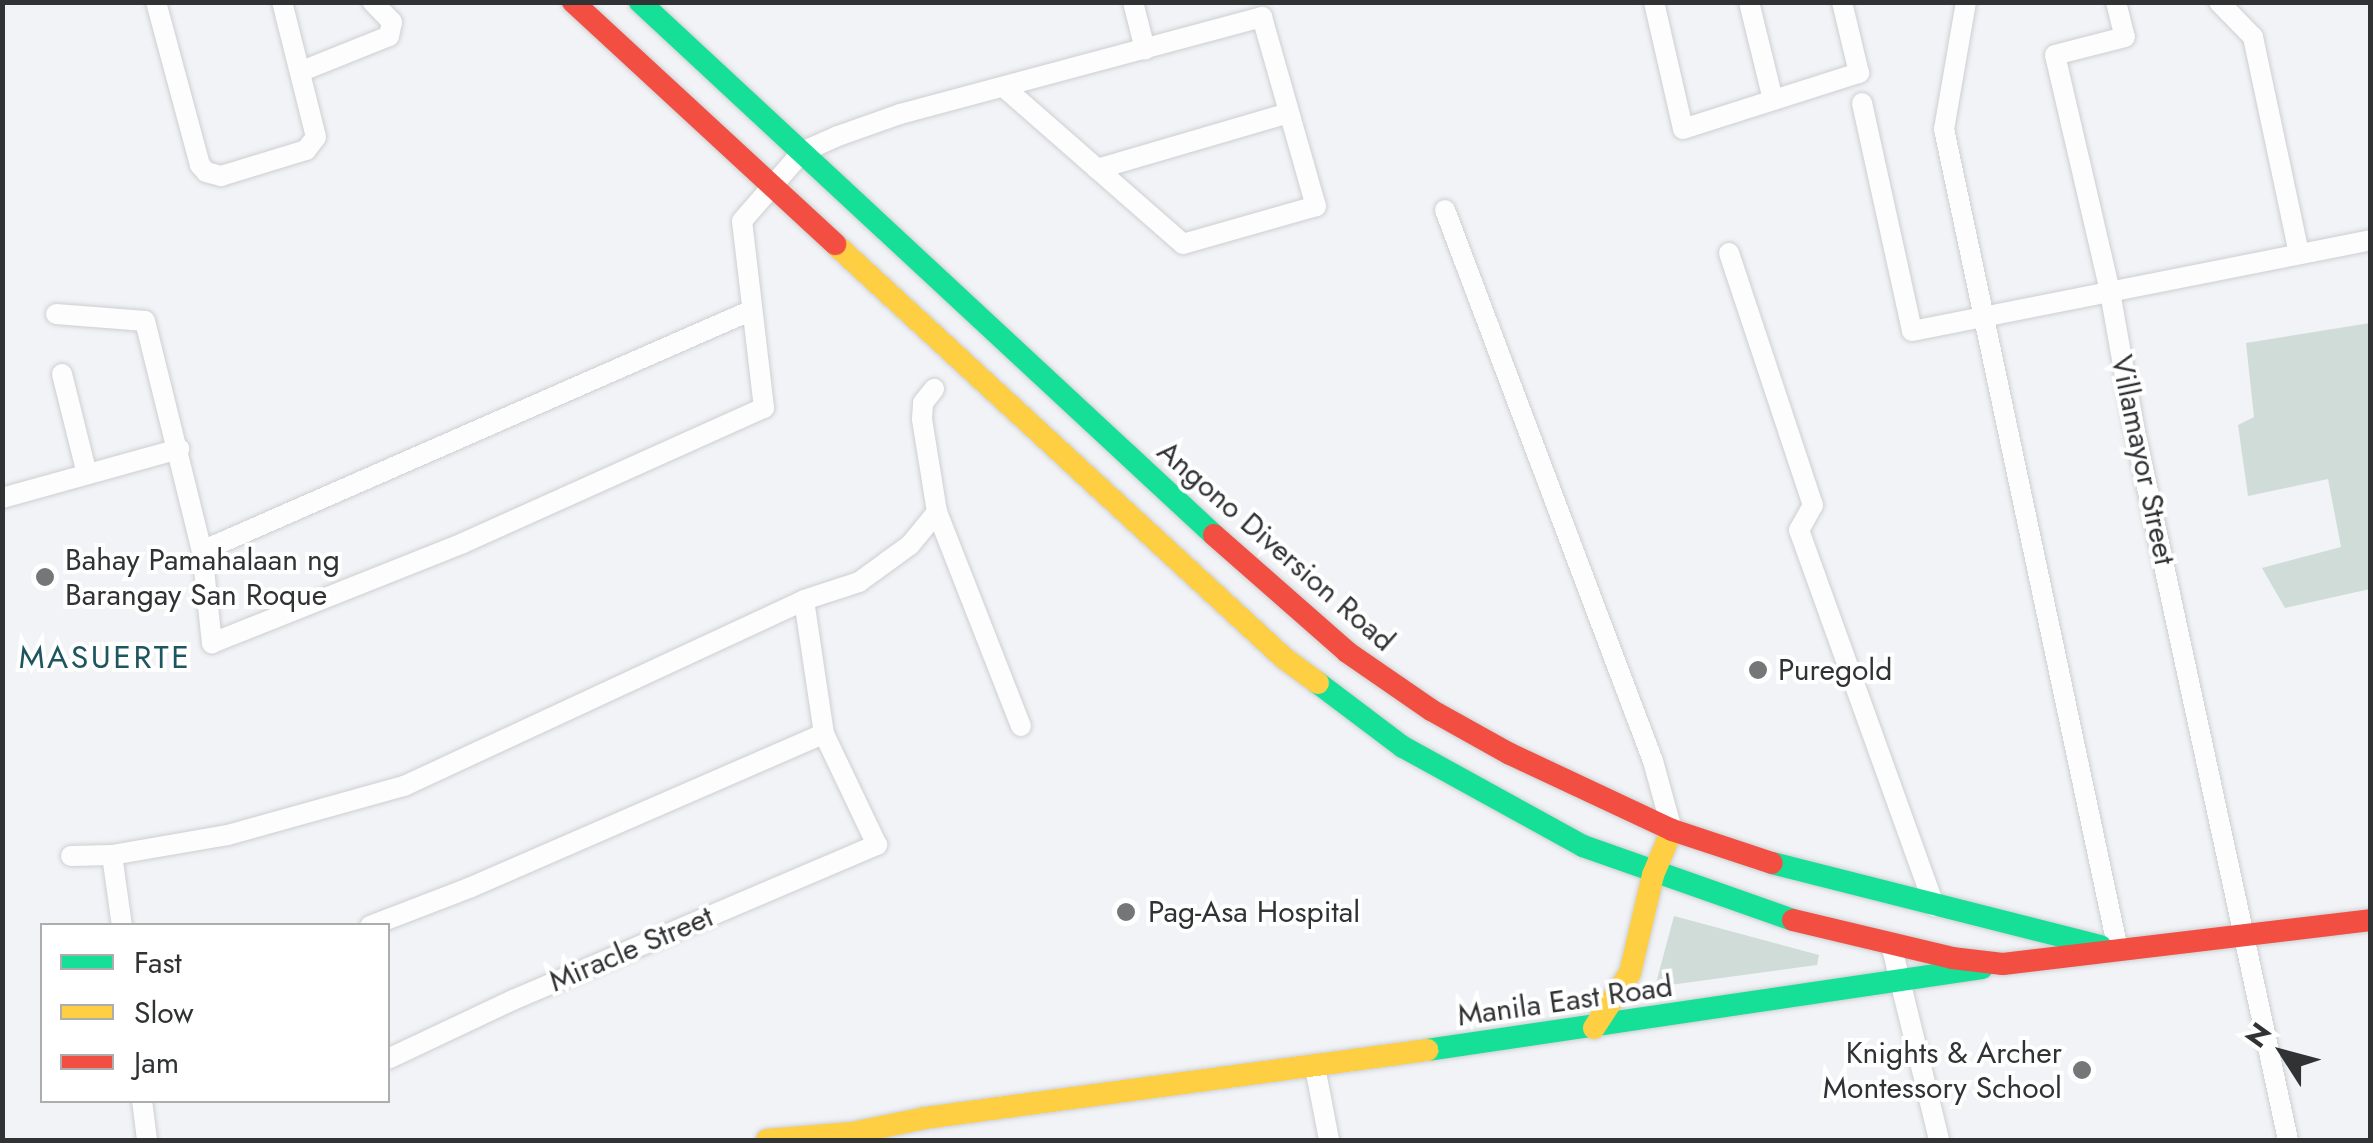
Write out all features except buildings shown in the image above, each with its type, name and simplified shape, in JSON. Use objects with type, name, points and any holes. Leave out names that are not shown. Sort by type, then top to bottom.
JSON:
[{"type":"main road","name":"Angono Diversion Road","points":[[640,2],[1272,590],[1381,677],[1510,754],[1672,830],[1796,871],[2118,950]]},
{"type":"main road","points":[[580,5],[1178,564],[1355,714],[1480,792],[1583,846],[1652,875],[1774,916],[1891,944],[2003,964]]},
{"type":"main road","points":[[1355,714],[1381,677]]},
{"type":"main road","points":[[1594,1028],[1630,973],[1652,875],[1672,830]]},
{"type":"main road","name":"Manila East Road","points":[[767,1140],[852,1137],[925,1118],[1594,1028],[2003,964],[2370,920]]},
{"type":"street","points":[[156,2],[206,172],[221,176],[306,150],[314,143],[317,128],[282,2]]},
{"type":"street","points":[[302,71],[389,36],[392,22],[372,2]]},
{"type":"street","points":[[1134,2],[1144,49]]},
{"type":"street","points":[[1654,2],[1683,129],[1860,74],[1842,2]]},
{"type":"street","points":[[1749,2],[1774,100]]},
{"type":"street","points":[[1966,2],[1944,129],[2118,950]]},
{"type":"street","name":"Villamayor Street","points":[[2116,2],[2126,37],[2055,55],[2110,292],[2134,427],[2288,1140]]},
{"type":"street","points":[[2219,2],[2253,37],[2299,253]]},
{"type":"street","points":[[56,314],[145,321],[202,551],[212,643],[480,536],[764,408],[742,222],[802,152],[900,114],[1262,18],[1316,206],[1183,244],[1005,88]]},
{"type":"street","points":[[1862,103],[1912,331],[2370,240]]},
{"type":"street","points":[[1097,169],[1289,112]]},
{"type":"street","points":[[1445,210],[1653,762],[1672,830]]},
{"type":"street","points":[[1729,253],[1813,505],[1799,530],[1934,906]]},
{"type":"street","points":[[202,551],[752,310]]},
{"type":"street","points":[[62,374],[87,474]]},
{"type":"street","points":[[934,389],[923,402],[922,419],[937,512],[1021,726]]},
{"type":"street","points":[[2,498],[179,450]]},
{"type":"street","points":[[71,856],[112,856],[228,834],[404,786],[804,600],[859,582],[910,545],[937,512]]},
{"type":"street","points":[[378,923],[469,888],[824,734],[804,600]]},
{"type":"street","name":"Miracle Street","points":[[390,1058],[547,985],[877,845],[824,734]]},
{"type":"street","points":[[112,856],[122,923]]},
{"type":"street","points":[[1891,944],[1939,1140]]},
{"type":"street","points":[[1314,1067],[1329,1140]]},
{"type":"street","points":[[142,1103],[147,1140]]},
{"type":"shaded area","points":[[2370,323],[2370,589],[2285,608],[2262,568],[2341,547],[2328,479],[2248,496],[2238,425],[2254,417],[2246,343]]},
{"type":"shaded area","points":[[1674,916],[1819,955],[1817,965],[1655,987]]},
{"type":"traffic: fast","points":[[640,2],[1214,535]]},
{"type":"traffic: fast","points":[[1318,683],[1403,747],[1583,846],[1793,920]]},
{"type":"traffic: fast","points":[[1772,863],[2101,946]]},
{"type":"traffic: fast","points":[[1427,1050],[1982,968]]},
{"type":"traffic: slow","points":[[835,244],[1284,658],[1318,683]]},
{"type":"traffic: slow","points":[[1594,1028],[1630,973],[1653,875],[1672,830]]},
{"type":"traffic: slow","points":[[767,1140],[852,1133],[925,1118],[1427,1050]]},
{"type":"traffic: jam","points":[[573,2],[835,244]]},
{"type":"traffic: jam","points":[[1214,535],[1347,652],[1431,710],[1510,754],[1672,830],[1772,863]]},
{"type":"traffic: jam","points":[[1793,920],[1952,958],[2003,964],[2370,920]]},
{"type":"place","name":"Bahay Pamahalaan ng Barangay San Roque","points":[[45,577]]},
{"type":"place","name":"Puregold","points":[[1758,670]]},
{"type":"place","name":"Pag-Asa Hospital","points":[[1126,912]]},
{"type":"place","name":"Knights & Archer Montessory School","points":[[2082,1070]]},
{"type":"district","name":"MASUERTE","points":[[105,657]]}]
